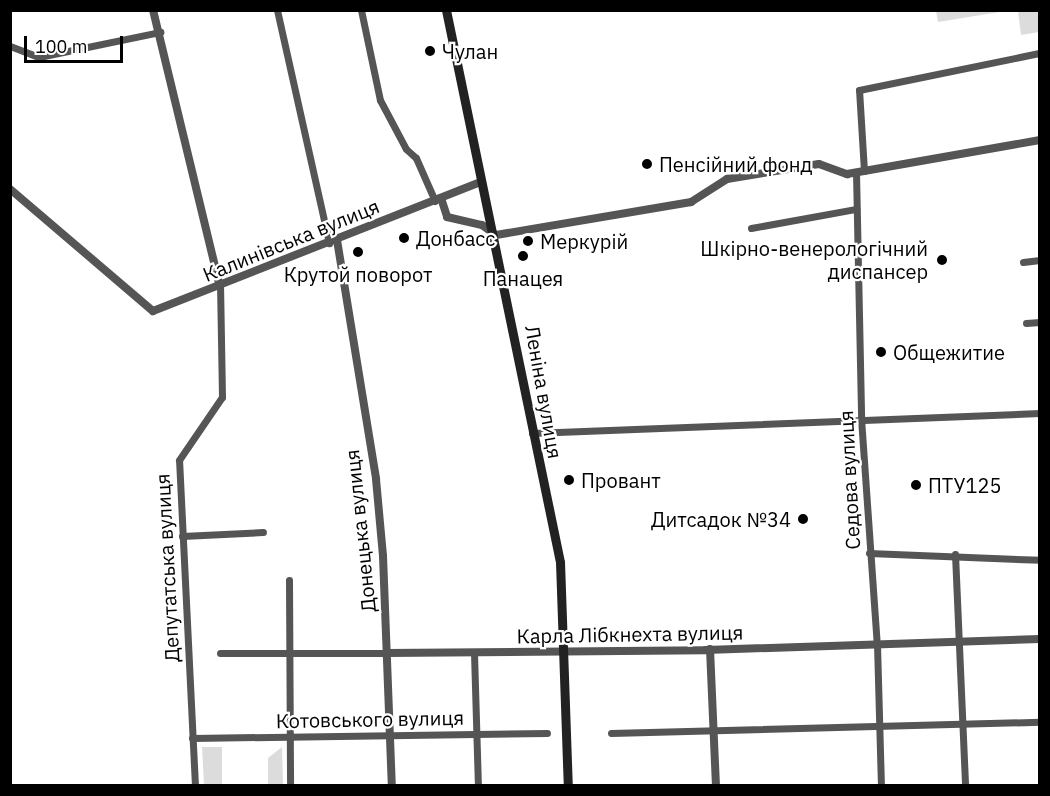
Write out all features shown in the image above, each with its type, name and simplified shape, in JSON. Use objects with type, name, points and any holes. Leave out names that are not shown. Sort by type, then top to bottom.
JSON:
[{"type":"main road","name":"Леніна вулиця","points":[[446,10],[481,182],[496,235],[532,433],[560,562],[568,786]]},
{"type":"street","name":"Депутатська вулиця","points":[[153,10],[220,286],[222,397],[179,460],[195,786]]},
{"type":"street","points":[[277,10],[333,241]]},
{"type":"street","points":[[361,10],[380,100],[406,149],[416,158],[447,217],[482,225],[496,235],[691,202],[727,179],[819,164],[847,174],[1040,140]]},
{"type":"street","points":[[10,46],[39,57],[160,32]]},
{"type":"street","name":"Седова вулиця","points":[[881,786],[877,644],[861,418],[856,209],[860,172],[859,90],[1040,53]]},
{"type":"street","name":"Калинівська вулиця","points":[[10,189],[153,311],[481,182]]},
{"type":"street","points":[[751,228],[856,209]]},
{"type":"street","name":"Донецька вулиця","points":[[333,241],[376,479],[387,653],[392,786]]},
{"type":"street","points":[[1023,262],[1040,260]]},
{"type":"street","points":[[1026,323],[1040,322]]},
{"type":"street","points":[[532,433],[861,418],[1040,413]]},
{"type":"street","points":[[182,536],[263,532]]},
{"type":"street","points":[[870,553],[955,554],[1040,560]]},
{"type":"street","points":[[955,554],[965,786]]},
{"type":"street","points":[[289,580],[290,786]]},
{"type":"street","name":"Карла Лібкнехта вулиця","points":[[220,653],[710,650],[1040,639]]},
{"type":"street","points":[[710,650],[716,786]]},
{"type":"street","points":[[474,653],[478,786]]},
{"type":"street","points":[[611,733],[1040,722]]},
{"type":"street","name":"Котовського вулиця","points":[[192,738],[548,734]]},
{"type":"shaded area","points":[[936,10],[1006,11],[938,22]]},
{"type":"shaded area","points":[[1018,11],[1039,11],[1039,32],[1021,35]]},
{"type":"shaded area","points":[[202,747],[222,747],[222,785],[204,785]]},
{"type":"shaded area","points":[[282,747],[283,785],[268,785],[268,758]]},
{"type":"place","name":"Чулан","points":[[430,51]]},
{"type":"place","name":"Пенсійний фонд","points":[[647,164]]},
{"type":"place","name":"Донбасс","points":[[404,238]]},
{"type":"place","name":"Меркурій","points":[[528,241]]},
{"type":"place","name":"Крутой поворот","points":[[358,252]]},
{"type":"place","name":"Панацея","points":[[523,256]]},
{"type":"place","name":"Шкірно-венерологічний диспансер","points":[[942,260]]},
{"type":"place","name":"Общежитие","points":[[881,352]]},
{"type":"place","name":"Провант","points":[[569,480]]},
{"type":"place","name":"ПТУ125","points":[[916,485]]},
{"type":"place","name":"Дитсадок №34","points":[[803,519]]}]
